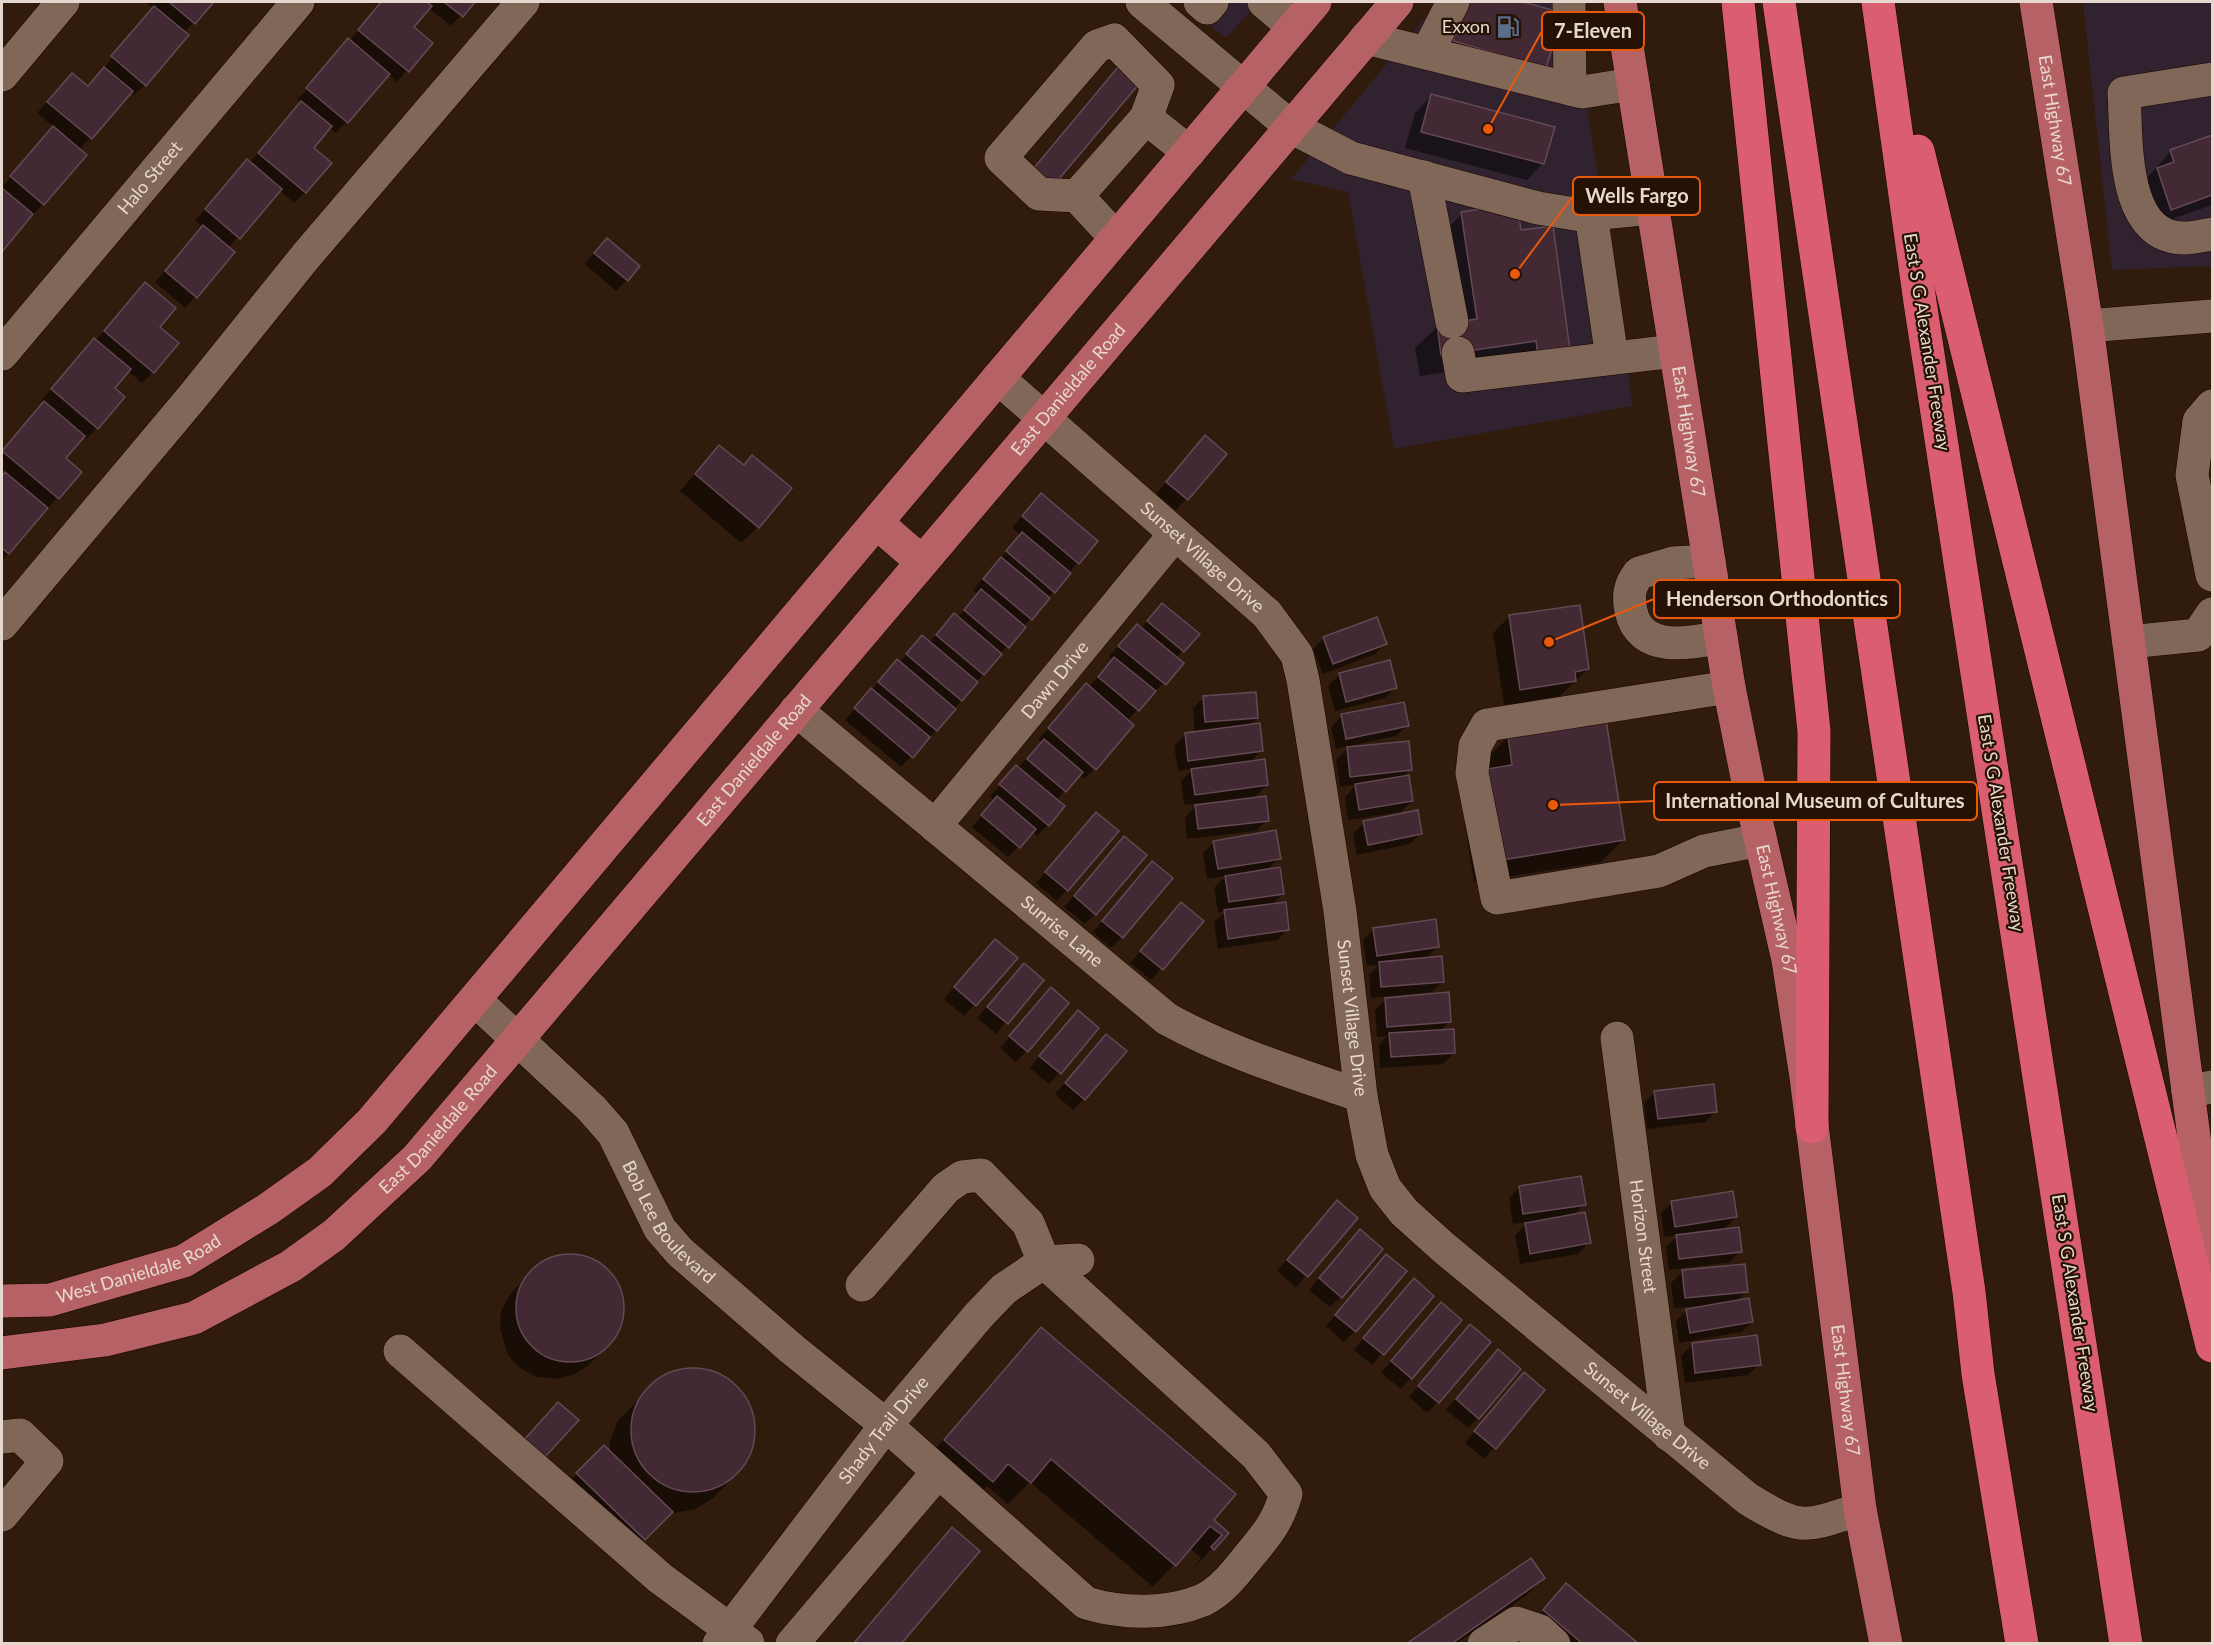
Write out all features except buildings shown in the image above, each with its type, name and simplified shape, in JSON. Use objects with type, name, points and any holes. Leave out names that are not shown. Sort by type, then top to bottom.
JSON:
[{"type":"highway","points":[[1738,2],[1814,731],[1812,1127]]},
{"type":"highway","points":[[1779,2],[1969,1292],[1978,1374],[2022,1644]]},
{"type":"highway","points":[[1880,2],[2212,1346]]},
{"type":"highway","name":"East S G Alexander Freeway","points":[[1880,2],[1920,302],[2126,1644]]},
{"type":"main road","points":[[475,1000],[1315,2]]},
{"type":"main road","name":"East Danieldale Road","points":[[2,1353],[105,1340],[194,1318],[291,1266],[334,1235],[417,1158],[1291,127],[1371,23],[1398,2]]},
{"type":"main road","name":"East Highway 67","points":[[1620,2],[1729,687],[1760,840],[1788,960],[1812,1127],[1860,1509],[1886,1644]]},
{"type":"main road","name":"East Highway 67","points":[[2036,2],[2087,326],[2129,642],[2200,1089],[2212,1274]]},
{"type":"main road","points":[[877,523],[922,562]]},
{"type":"main road","name":"West Danieldale Road","points":[[2,1301],[50,1300],[184,1261],[268,1209],[320,1172],[372,1121],[475,1000]]},
{"type":"street","points":[[2,75],[63,2]]},
{"type":"street","name":"Halo Street","points":[[2,354],[298,2]]},
{"type":"street","points":[[2,624],[201,386],[306,255],[523,2]]},
{"type":"street","points":[[1200,2],[1207,8],[1212,2]]},
{"type":"street","points":[[1264,2],[1293,27]]},
{"type":"street","points":[[1427,53],[1453,2]]},
{"type":"street","points":[[1569,2],[1570,89]]},
{"type":"street","points":[[1116,238],[1077,196],[1039,194],[1001,158],[1097,46],[1114,40],[1144,4],[1291,127],[1351,158],[1538,208],[1591,214],[1652,208]]},
{"type":"street","points":[[1371,23],[1427,53],[1582,92],[1633,84]]},
{"type":"street","points":[[1077,196],[1146,118],[1158,86],[1114,40]]},
{"type":"street","points":[[2212,79],[2124,93],[2130,178],[2134,197],[2146,221],[2164,234],[2184,238],[2212,234]]},
{"type":"street","points":[[1146,118],[1189,152]]},
{"type":"street","points":[[1424,177],[1462,376],[1675,351]]},
{"type":"street","points":[[1591,214],[1612,358]]},
{"type":"street","points":[[2087,326],[2212,315]]},
{"type":"street","name":"Sunset Village Drive","points":[[998,378],[1268,614],[1297,655],[1340,911],[1361,1096],[1372,1155],[1385,1188],[1404,1212],[1444,1248],[1748,1499],[1792,1522],[1812,1525],[1860,1509]]},
{"type":"street","points":[[2212,406],[2199,421],[2192,475],[2212,575]]},
{"type":"street","name":"Dawn Drive","points":[[934,826],[1175,534]]},
{"type":"street","points":[[1708,561],[1673,563],[1639,573],[1628,596],[1634,626],[1649,640],[1691,643],[1721,637]]},
{"type":"street","points":[[2129,642],[2208,629]]},
{"type":"street","points":[[1729,687],[1487,724],[1475,746],[1472,773],[1497,898],[1659,871],[1704,851],[1760,840]]},
{"type":"street","name":"Sunrise Lane","points":[[796,710],[1167,1019],[1206,1041],[1245,1057],[1361,1096]]},
{"type":"street","name":"Bob Lee Boulevard","points":[[475,1000],[591,1108],[613,1133],[660,1229],[680,1252],[792,1349],[886,1425],[1086,1604],[1114,1611],[1171,1609],[1204,1599],[1229,1580],[1277,1522],[1286,1494],[1256,1455],[1044,1262]]},
{"type":"street","name":"Horizon Street","points":[[1617,1038],[1669,1435]]},
{"type":"street","points":[[862,1285],[946,1188],[962,1177],[981,1175],[1028,1223],[1044,1262],[1078,1260]]},
{"type":"street","name":"Shady Trail Drive","points":[[733,1640],[886,1425],[987,1306],[1004,1289],[1044,1262]]},
{"type":"street","points":[[400,1351],[733,1640]]},
{"type":"street","points":[[2,1437],[20,1435],[47,1461],[2,1515]]},
{"type":"street","points":[[792,1644],[938,1472]]},
{"type":"street","points":[[1484,1644],[1516,1623],[1540,1632],[1554,1644]]},
{"type":"shaded area","points":[[1182,2],[1259,2],[1226,38]]},
{"type":"shaded area","points":[[1438,2],[1571,2],[1633,406],[1394,449],[1348,192],[1291,179]]},
{"type":"shaded area","points":[[2083,2],[2212,2],[2212,266],[2112,270]]},
{"type":"place","name":"Exxon","points":[[1508,27]]},
{"type":"place","name":"7-Eleven","points":[[1488,129]]},
{"type":"place","name":"Wells Fargo","points":[[1515,274]]},
{"type":"place","name":"Henderson Orthodontics","points":[[1549,642]]},
{"type":"place","name":"International Museum of Cultures","points":[[1553,805]]}]
